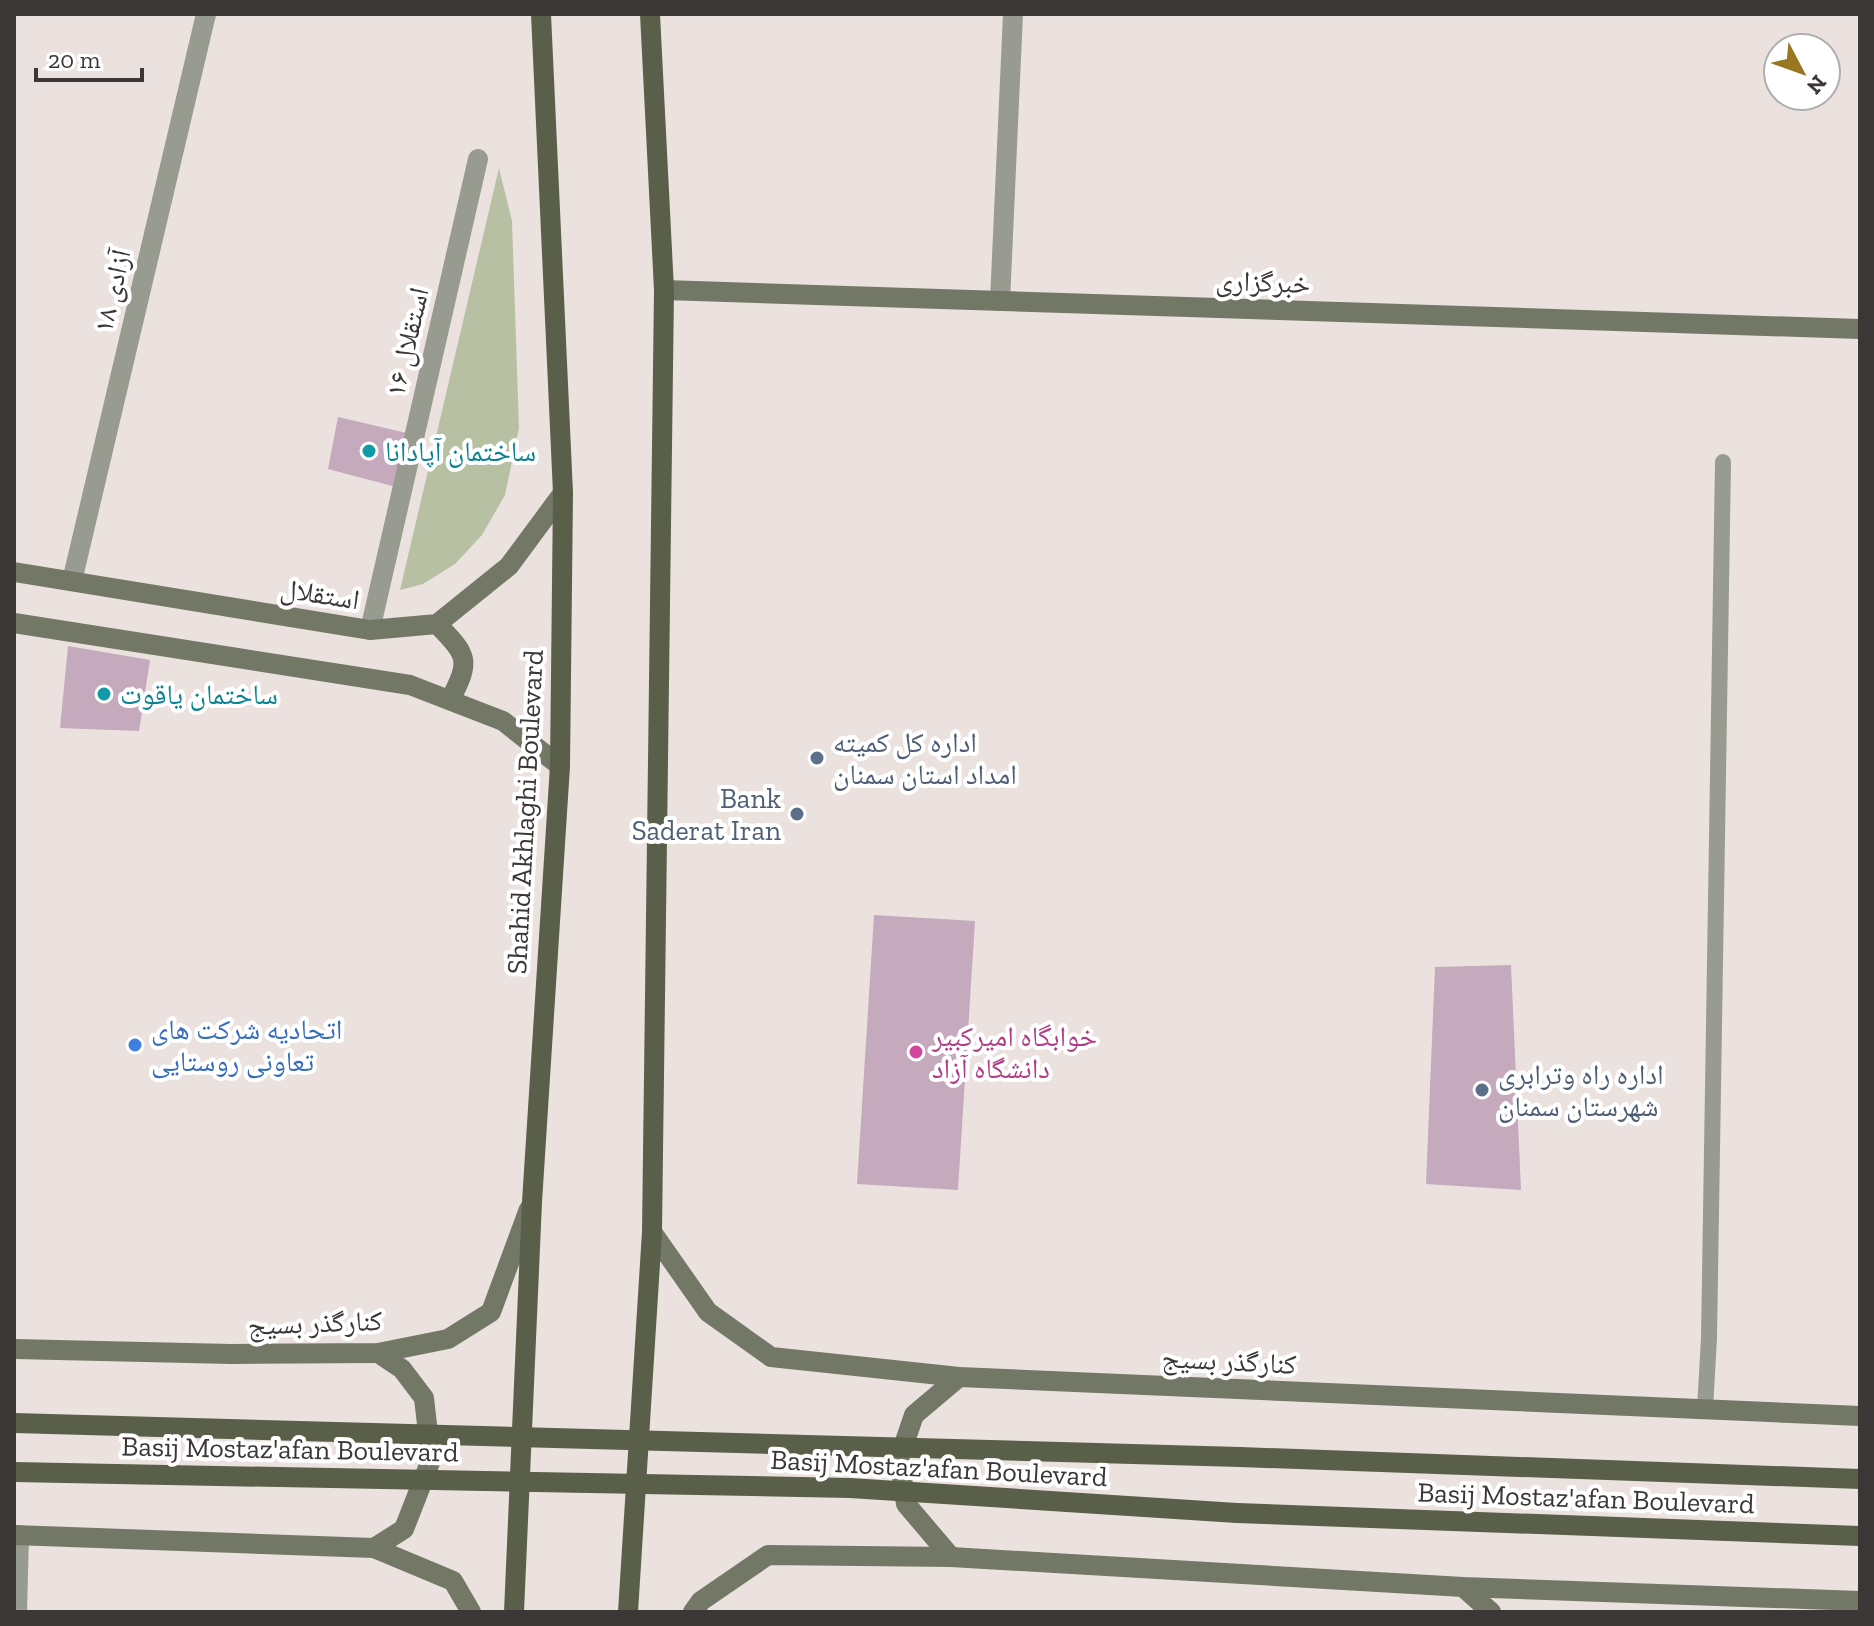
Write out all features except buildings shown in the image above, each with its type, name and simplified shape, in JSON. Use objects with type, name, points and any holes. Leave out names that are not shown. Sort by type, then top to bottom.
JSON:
[{"type":"main road","name":"Shahid Akhlaghi Boulevard","points":[[514,1612],[532,1202],[560,766],[563,493],[541,14]]},
{"type":"main road","points":[[628,1612],[652,1232],[664,290],[650,14]]},
{"type":"main road","name":"خبرگزاری","points":[[664,290],[1860,329]]},
{"type":"main road","points":[[450,700],[464,674],[461,648],[437,624],[509,566],[563,493]]},
{"type":"main road","name":"استقلال","points":[[14,572],[370,630],[437,624]]},
{"type":"main road","points":[[14,623],[410,685],[503,721],[560,766]]},
{"type":"main road","name":"کنارگذر بسیج","points":[[14,1349],[231,1354],[378,1353],[448,1339],[491,1312],[532,1202]]},
{"type":"main road","name":"کنارگذر بسیج","points":[[652,1232],[708,1312],[771,1357],[959,1377],[1860,1416]]},
{"type":"main road","points":[[374,1548],[404,1529],[431,1460],[424,1398],[402,1369],[378,1353]]},
{"type":"main road","points":[[951,1557],[906,1504],[899,1459],[914,1415],[959,1377]]},
{"type":"main road","name":"Basij Mostaz'afan Boulevard","points":[[14,1423],[1240,1457],[1860,1479]]},
{"type":"main road","name":"Basij Mostaz'afan Boulevard","points":[[14,1472],[850,1488],[1237,1513],[1860,1536]]},
{"type":"main road","points":[[16,1535],[374,1548],[453,1581],[471,1612]]},
{"type":"main road","points":[[693,1612],[701,1601],[768,1555],[951,1557],[1463,1587],[1860,1601]]},
{"type":"main road","points":[[1463,1587],[1491,1612]]},
{"type":"main road","points":[[1634,1612],[1654,1594]]},
{"type":"street","name":"آزادی ۱۸","points":[[72,581],[206,14]]},
{"type":"street","points":[[1000,301],[1013,14]]},
{"type":"street","name":"استقلال ۱۶","points":[[370,630],[478,159]]},
{"type":"street","points":[[16,1535],[17,1612]]},
{"type":"lane","points":[[1705,1409],[1723,462]]},
{"type":"green space","points":[[499,168],[512,221],[519,428],[505,495],[482,535],[455,564],[423,584],[400,590]]},
{"type":"place","name":"ساختمان آپادانا","points":[[369,451]]},
{"type":"place","name":"ساختمان یاقوت","points":[[104,694]]},
{"type":"place","name":"اداره کل کمیته امداد استان سمنان","points":[[817,758]]},
{"type":"place","name":"Bank Saderat Iran","points":[[797,814]]},
{"type":"place","name":"اتحادیه شرکت های تعاونی روستایی","points":[[135,1045]]},
{"type":"place","name":"خوابگاه امیرکبیر دانشگاه آزاد","points":[[916,1052]]},
{"type":"place","name":"اداره راه وترابری شهرستان سمنان","points":[[1482,1090]]}]
